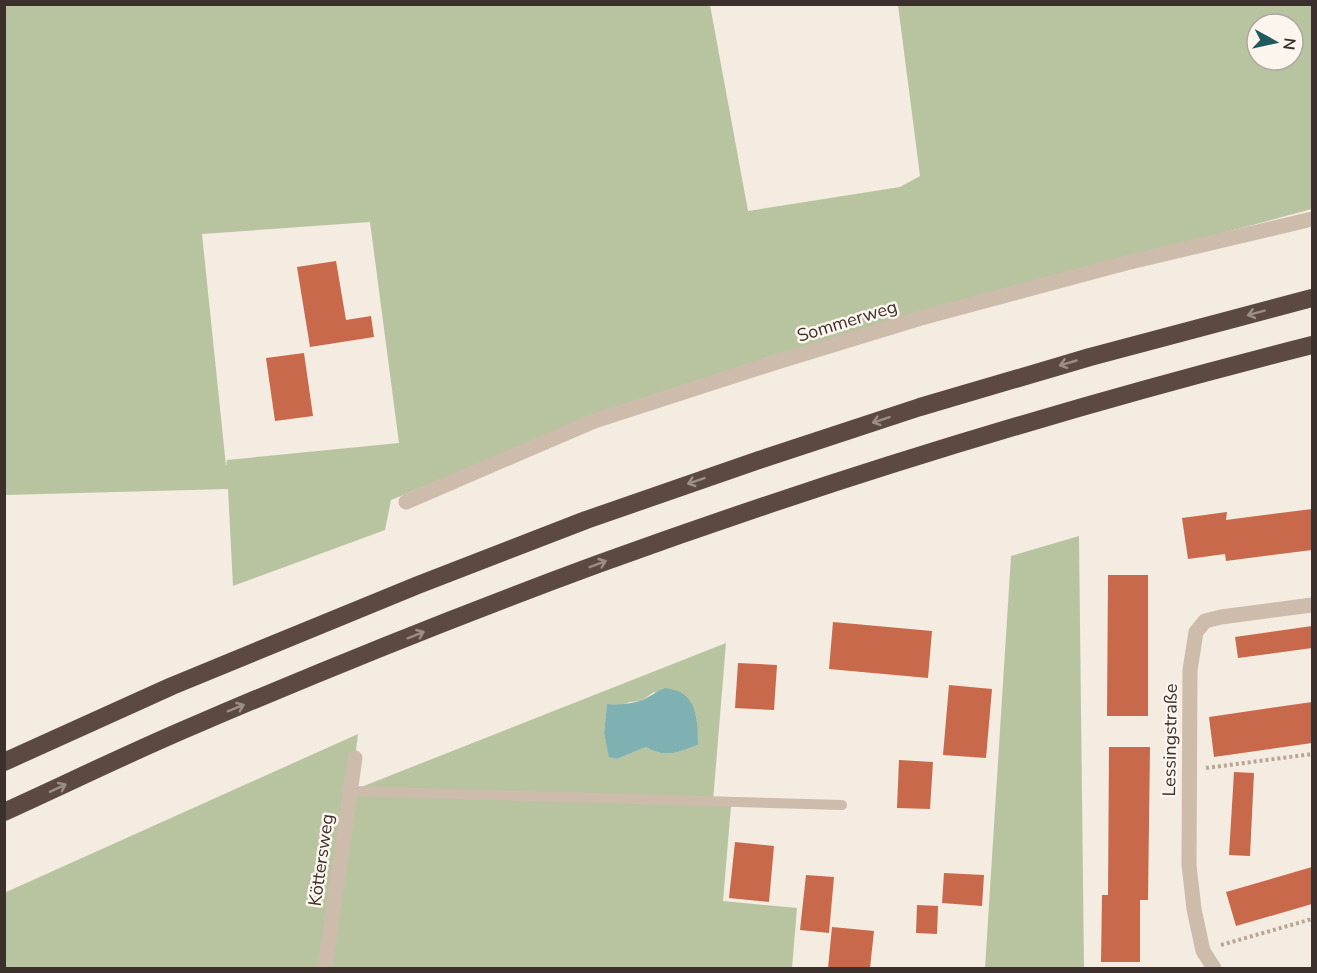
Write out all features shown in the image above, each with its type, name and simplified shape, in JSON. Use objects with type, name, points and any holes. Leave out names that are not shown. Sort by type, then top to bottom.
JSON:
[{"type":"highway","points":[[4,762],[172,686],[418,585],[586,520],[920,407],[1090,357],[1312,298]]},
{"type":"highway","points":[[4,812],[193,726],[432,628],[597,565],[933,450],[1102,401],[1312,345]]},
{"type":"street","name":"Sommerweg","points":[[406,502],[594,421],[791,358],[921,318],[1114,266],[1312,219]]},
{"type":"street","name":"Lessingstraße","points":[[1214,969],[1203,951],[1194,909],[1189,865],[1188,771],[1191,650],[1196,632],[1205,621],[1221,616],[1312,605]]},
{"type":"street","name":"Köttersweg","points":[[324,969],[355,758]]},
{"type":"lane","points":[[350,791],[842,806]]},
{"type":"path","points":[[1188,771],[1312,754]]},
{"type":"path","points":[[1203,951],[1312,919]]},
{"type":"green space","points":[[4,5],[710,5],[748,211],[900,187],[920,176],[898,5],[1312,5],[1312,209],[778,354],[593,416],[391,500],[385,530],[233,586],[228,489],[5,495]],"holes":[[[370,222],[399,443],[227,460],[226,466],[202,234]]]},
{"type":"green space","points":[[1079,536],[1084,968],[985,968],[1011,556]]},
{"type":"green space","points":[[726,643],[713,801],[731,806],[723,901],[797,908],[792,968],[5,968],[4,893],[358,734],[351,791]],"holes":[[[654,692],[696,715],[698,745],[678,752],[666,753],[653,751],[646,747],[617,759],[610,757],[604,733],[607,705],[618,706],[641,701]]]},
{"type":"water","points":[[665,688],[686,696],[694,708],[698,745],[678,752],[666,753],[653,751],[646,747],[617,759],[609,757],[604,733],[607,704],[643,700]]},
{"type":"building","points":[[336,261],[346,320],[371,316],[374,337],[310,347],[297,267]]},
{"type":"building","points":[[304,353],[313,416],[275,421],[266,358]]},
{"type":"building","points":[[1312,509],[1312,550],[1226,561],[1225,554],[1188,559],[1182,518],[1227,512],[1226,520]]},
{"type":"building","points":[[1108,575],[1148,575],[1148,716],[1107,716]]},
{"type":"building","points":[[833,622],[932,631],[928,678],[829,669]]},
{"type":"building","points":[[1312,626],[1312,648],[1238,658],[1235,637]]},
{"type":"building","points":[[738,663],[777,665],[774,710],[735,708]]},
{"type":"building","points":[[949,685],[992,689],[986,758],[943,755]]},
{"type":"building","points":[[1312,702],[1312,743],[1214,757],[1209,717]]},
{"type":"building","points":[[1109,747],[1150,747],[1148,900],[1140,900],[1140,962],[1101,962],[1102,895],[1108,895]]},
{"type":"building","points":[[899,760],[933,762],[930,809],[897,808]]},
{"type":"building","points":[[1234,772],[1254,773],[1250,856],[1229,855]]},
{"type":"building","points":[[735,842],[774,846],[769,902],[729,898]]},
{"type":"building","points":[[1312,867],[1312,904],[1236,926],[1226,892]]},
{"type":"building","points":[[944,873],[984,875],[982,906],[942,903]]},
{"type":"building","points":[[806,875],[834,877],[829,933],[800,930]]},
{"type":"building","points":[[917,905],[938,906],[937,934],[916,933]]},
{"type":"building","points":[[832,927],[874,931],[870,968],[828,968]]}]
